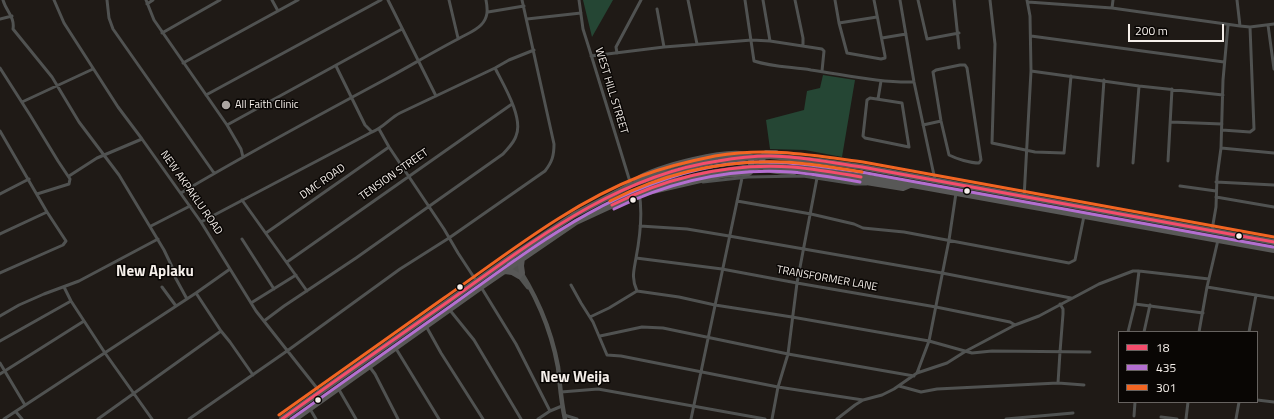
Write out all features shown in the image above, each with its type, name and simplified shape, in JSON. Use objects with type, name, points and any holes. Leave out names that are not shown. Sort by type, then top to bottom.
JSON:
[{"type":"highway","points":[[879,170],[848,161],[809,156],[766,153],[762,158],[764,167],[768,170],[799,172],[903,188],[910,185]]},
{"type":"highway","points":[[632,185],[639,178],[699,158],[733,154],[750,156],[752,158],[751,171],[749,173],[722,175],[647,193],[639,192]]},
{"type":"highway","points":[[282,419],[447,307],[479,284],[509,259],[550,231],[594,204],[632,185],[697,165],[716,161],[770,156],[819,161],[879,170],[1024,198],[1274,242]]},
{"type":"highway","points":[[479,284],[505,271],[576,222],[639,192],[678,179],[719,171],[771,166],[816,170],[910,185],[1274,250]]},
{"type":"highway","points":[[1076,215],[1084,213],[1085,208]]},
{"type":"highway","points":[[1174,232],[1176,224]]},
{"type":"highway","points":[[550,231],[554,237]]},
{"type":"highway","points":[[505,271],[521,275],[522,258]]},
{"type":"highway","points":[[295,419],[426,326],[447,307]]},
{"type":"street","points":[[4,0],[5,7],[12,16],[14,22],[13,29],[52,77],[79,122],[118,175],[136,206],[151,226],[187,299]]},
{"type":"street","name":"NEW AKPAKLU ROAD","points":[[54,0],[64,23],[93,69],[125,117],[201,222],[251,303],[320,392]]},
{"type":"street","points":[[107,0],[109,18],[113,28],[214,173]]},
{"type":"street","points":[[153,0],[147,2],[154,20],[183,64],[227,125],[242,149],[243,157]]},
{"type":"street","points":[[162,33],[220,0]]},
{"type":"street","points":[[272,0],[278,11]]},
{"type":"street","points":[[183,64],[298,0]]},
{"type":"street","points":[[206,95],[381,0]]},
{"type":"street","points":[[388,0],[436,96]]},
{"type":"street","points":[[449,0],[458,38]]},
{"type":"street","points":[[181,193],[214,173],[419,61],[458,38],[474,31],[482,24],[487,16],[488,12],[486,0]]},
{"type":"street","points":[[189,419],[287,351],[400,269],[449,238],[545,171],[554,155],[554,144],[522,0]]},
{"type":"street","name":"WEST HILL STREET","points":[[579,0],[583,29],[632,185]]},
{"type":"street","points":[[617,53],[616,47],[641,0]]},
{"type":"street","points":[[688,0],[697,44]]},
{"type":"street","points":[[745,0],[752,40],[752,56],[754,61],[881,81],[914,82]]},
{"type":"street","points":[[763,0],[770,41]]},
{"type":"street","points":[[796,0],[803,38],[803,46]]},
{"type":"street","points":[[835,0],[847,53],[883,59],[885,56],[874,0]]},
{"type":"street","points":[[900,0],[914,82],[934,180]]},
{"type":"street","points":[[918,0],[927,39],[958,33]]},
{"type":"street","points":[[954,0],[959,48]]},
{"type":"street","points":[[990,0],[995,44],[992,143],[1044,153],[1063,154],[1065,152],[1071,76]]},
{"type":"street","points":[[1112,8],[1113,0]]},
{"type":"street","points":[[1237,0],[1240,26]]},
{"type":"street","points":[[1024,198],[1031,71],[1031,36],[1028,1],[1112,8],[1228,25],[1250,27],[1274,24]]},
{"type":"street","points":[[488,12],[524,6]]},
{"type":"street","points":[[657,9],[664,47]]},
{"type":"street","points":[[527,19],[581,12]]},
{"type":"street","points":[[0,19],[12,16]]},
{"type":"street","points":[[839,23],[877,17]]},
{"type":"street","points":[[1268,24],[1274,69]]},
{"type":"street","points":[[1212,232],[1216,182],[1221,148],[1224,62],[1228,25]]},
{"type":"street","points":[[1222,130],[1250,132],[1254,129],[1250,27]]},
{"type":"street","points":[[227,125],[402,29]]},
{"type":"street","points":[[882,38],[906,34]]},
{"type":"street","points":[[1031,36],[1224,62]]},
{"type":"street","points":[[591,56],[697,44],[752,40],[770,41],[820,48],[824,51],[822,71]]},
{"type":"street","points":[[201,222],[379,129],[394,116],[509,60],[534,50]]},
{"type":"street","points":[[965,65],[967,68],[981,160],[979,163],[949,155],[941,121],[933,72],[936,70],[965,65]]},
{"type":"street","points":[[336,66],[365,125],[372,132]]},
{"type":"street","points":[[0,68],[69,176],[69,184],[37,194]]},
{"type":"street","points":[[264,321],[503,154],[516,136],[518,127],[516,114],[495,68]]},
{"type":"street","points":[[22,102],[93,69]]},
{"type":"street","points":[[1031,71],[1139,86],[1223,95]]},
{"type":"street","points":[[1098,166],[1104,80]]},
{"type":"street","points":[[878,99],[881,81]]},
{"type":"street","points":[[1133,163],[1139,86]]},
{"type":"street","points":[[1168,161],[1172,89]]},
{"type":"street","points":[[870,98],[878,99],[902,103],[909,147],[865,138],[867,100],[870,98]]},
{"type":"street","name":"TENSION STREET","points":[[287,262],[512,104]]},
{"type":"street","points":[[923,125],[941,121]]},
{"type":"street","points":[[1171,122],[1222,124]]},
{"type":"street","points":[[379,129],[389,147],[410,176],[516,344],[550,411]]},
{"type":"street","points":[[0,132],[47,212],[66,241],[65,244],[0,273]]},
{"type":"street","points":[[69,176],[98,158],[142,139]]},
{"type":"street","name":"DMC ROAD","points":[[266,232],[389,147]]},
{"type":"street","points":[[1221,148],[1274,153]]},
{"type":"street","points":[[660,189],[662,190],[704,182],[742,178],[803,176],[861,185],[870,183]]},
{"type":"street","points":[[691,419],[692,406],[742,178]]},
{"type":"street","points":[[772,419],[778,387],[788,354],[797,283],[817,178]]},
{"type":"street","points":[[0,194],[29,179]]},
{"type":"street","points":[[1216,182],[1274,185]]},
{"type":"street","points":[[1180,186],[1216,191]]},
{"type":"street","points":[[636,291],[633,284],[632,274],[636,258],[640,226],[641,201],[639,192]]},
{"type":"street","points":[[916,374],[929,341],[949,240],[956,193]]},
{"type":"street","points":[[1216,197],[1274,208]]},
{"type":"street","points":[[242,200],[307,291]]},
{"type":"street","points":[[737,201],[811,214],[868,228],[904,232],[1069,263],[1075,260],[1084,216]]},
{"type":"street","points":[[151,226],[190,206]]},
{"type":"street","points":[[0,234],[47,212]]},
{"type":"street","points":[[640,226],[688,229],[942,273],[1071,298]]},
{"type":"street","points":[[0,316],[19,305],[79,281],[158,239]]},
{"type":"street","points":[[242,239],[274,289]]},
{"type":"street","points":[[1199,331],[1218,240]]},
{"type":"street","name":"TRANSFORMER LANE","points":[[636,258],[722,269],[936,307],[1010,322],[1014,325]]},
{"type":"street","points":[[509,259],[528,283],[530,290],[540,308],[558,368],[564,417],[577,419]]},
{"type":"street","points":[[4,419],[187,299],[230,269]]},
{"type":"street","points":[[836,419],[863,400],[882,395],[899,386],[916,374],[947,363],[1014,325],[1038,316],[1099,284],[1133,271],[1209,279]]},
{"type":"street","points":[[1128,331],[1135,304],[1139,271]]},
{"type":"street","points":[[251,303],[296,275]]},
{"type":"street","points":[[570,285],[590,316],[607,355],[621,356],[778,387],[863,400]]},
{"type":"street","points":[[1208,286],[1274,298]]},
{"type":"street","points":[[64,287],[71,301],[105,353],[152,419]]},
{"type":"street","points":[[162,287],[176,306]]},
{"type":"street","points":[[590,316],[609,308],[636,291],[679,297],[715,305],[929,341],[972,353],[992,351],[1090,352]]},
{"type":"street","points":[[196,293],[252,375]]},
{"type":"street","points":[[1249,331],[1256,295]]},
{"type":"street","points":[[0,341],[71,301]]},
{"type":"street","points":[[1058,383],[1063,314],[1063,309],[1060,304]]},
{"type":"street","points":[[1135,304],[1203,313]]},
{"type":"street","points":[[1144,331],[1150,306]]},
{"type":"street","points":[[447,307],[474,340],[521,419]]},
{"type":"street","points":[[0,374],[84,321]]},
{"type":"street","points":[[426,326],[441,353],[483,419]]},
{"type":"street","points":[[600,336],[642,327],[663,328],[788,354],[916,374]]},
{"type":"street","points":[[98,419],[221,331]]},
{"type":"street","points":[[395,347],[439,419]]},
{"type":"street","points":[[0,363],[25,405]]},
{"type":"street","points":[[369,366],[375,374],[398,419]]},
{"type":"street","points":[[899,386],[921,392],[937,389],[1058,383],[1084,385]]},
{"type":"street","points":[[338,388],[356,419]]},
{"type":"street","points":[[560,392],[598,390],[765,419]]},
{"type":"street","points":[[1258,400],[1274,402]]},
{"type":"street","points":[[1134,416],[1135,403]]},
{"type":"street","points":[[1186,419],[1188,403]]},
{"type":"street","points":[[1236,419],[1239,403]]},
{"type":"street","points":[[538,419],[550,411],[562,406]]},
{"type":"street","points":[[310,409],[316,419]]},
{"type":"street","points":[[16,412],[22,419]]},
{"type":"street","points":[[1007,419],[1073,413]]},
{"type":"street","points":[[1161,417],[1177,419]]},
{"type":"green space","points":[[583,0],[613,0],[592,37]]},
{"type":"green space","points":[[823,75],[855,80],[842,157],[805,150],[770,149],[766,120],[804,110],[807,91],[820,88]]},
{"type":"transit line","name":"301","points":[[279,415],[515,247],[564,215],[614,187],[641,176],[678,164],[715,156],[734,153],[771,152],[863,162],[1274,237]]},
{"type":"transit line","name":"18","points":[[282,419],[511,257],[576,215],[609,197],[644,181],[680,169],[718,161],[757,156],[793,157],[816,160],[862,167],[1274,242]]},
{"type":"transit line","name":"435","points":[[291,419],[514,261],[576,220],[643,187],[678,175],[716,166],[735,163],[771,162],[861,172],[1273,247]]},
{"type":"transit line","name":"301","points":[[610,201],[630,191],[672,176],[694,170],[738,163],[783,162],[862,172]]},
{"type":"transit line","name":"18","points":[[612,205],[633,195],[677,180],[699,174],[745,167],[792,167],[861,177]]},
{"type":"transit line","name":"435","points":[[614,209],[635,199],[678,184],[745,172],[791,172],[860,182]]},
{"type":"place","name":"All Faith Clinic","points":[[226,105]]},
{"type":"district","name":"New Aplaku","points":[[155,272]]},
{"type":"district","name":"New Weija","points":[[575,378]]}]
